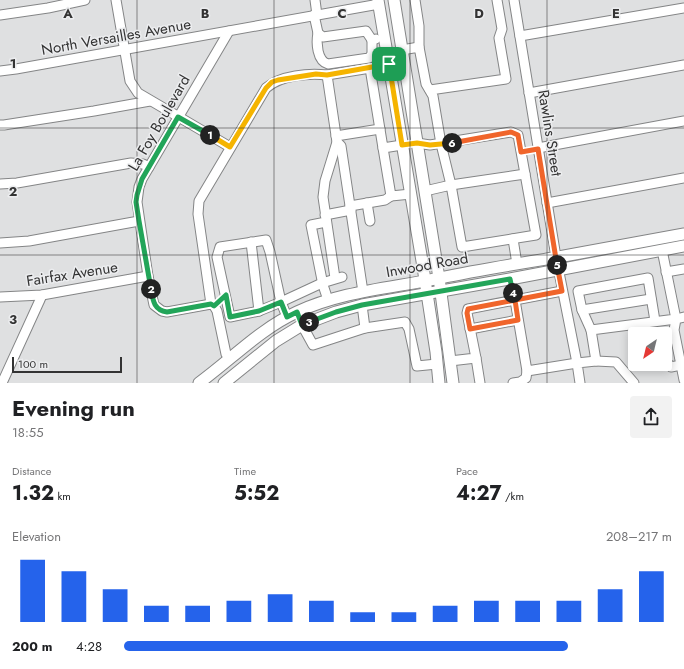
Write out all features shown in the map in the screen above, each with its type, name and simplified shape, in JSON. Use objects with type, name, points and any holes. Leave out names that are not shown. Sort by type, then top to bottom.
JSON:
[{"type":"main road","points":[[439,383],[425,280],[378,2],[394,1],[439,278],[453,383]]},
{"type":"main road","points":[[402,145],[417,143]]},
{"type":"main road","points":[[411,194],[425,191]]},
{"type":"main road","name":"Inwood Road","points":[[199,383],[266,330],[297,312],[328,300],[425,280],[684,234]]},
{"type":"main road","points":[[659,238],[662,250]]},
{"type":"main road","name":"Inwood Road","points":[[224,383],[267,347],[302,325],[336,312],[362,305],[441,292],[684,246]]},
{"type":"main road","points":[[297,312],[302,325]]},
{"type":"main road","points":[[437,364],[450,361]]},
{"type":"main road","points":[[227,362],[233,376]]},
{"type":"street","points":[[0,14],[48,8],[86,0]]},
{"type":"street","points":[[116,0],[130,81],[138,93],[230,147]]},
{"type":"street","points":[[315,0],[315,15],[318,33],[316,40],[320,58],[323,63],[328,64],[369,58],[372,54],[372,40],[366,31],[327,37],[324,37],[318,33]]},
{"type":"street","points":[[415,0],[426,84],[433,96],[441,144],[451,185],[462,247],[536,235],[518,135],[511,132],[441,144],[430,145],[417,143]]},
{"type":"street","points":[[430,90],[506,79],[499,38],[502,28],[497,0]]},
{"type":"street","name":"Rawlins Street","points":[[514,0],[550,225],[580,383]]},
{"type":"street","name":"North Versailles Avenue","points":[[0,71],[229,31],[315,15],[359,4],[378,2]]},
{"type":"street","points":[[520,36],[684,8]]},
{"type":"street","name":"La Foy Boulevard","points":[[212,305],[167,312],[162,311],[154,304],[136,202],[139,187],[149,167],[229,31]]},
{"type":"street","points":[[372,40],[384,38]]},
{"type":"street","points":[[402,50],[420,47]]},
{"type":"street","points":[[227,362],[217,311],[212,305],[198,214],[199,201],[266,88],[272,82],[306,74],[327,75],[389,64]]},
{"type":"street","points":[[529,93],[684,65]]},
{"type":"street","points":[[370,68],[391,196]]},
{"type":"street","points":[[327,75],[337,139],[341,146],[363,292]]},
{"type":"street","points":[[0,125],[94,111],[150,100]]},
{"type":"street","points":[[521,152],[684,121]]},
{"type":"street","points":[[337,139],[380,129]]},
{"type":"street","points":[[287,317],[281,302],[266,240],[220,247],[217,256],[230,317],[259,311],[281,302],[322,282],[338,277],[325,219],[323,197],[325,181],[337,139]]},
{"type":"street","points":[[383,148],[402,145]]},
{"type":"street","points":[[0,184],[17,183],[131,163],[143,164],[149,167]]},
{"type":"street","points":[[425,191],[451,185],[525,174]]},
{"type":"street","points":[[547,203],[684,178]]},
{"type":"street","points":[[328,300],[322,282],[311,225],[350,208],[386,200],[391,196],[411,194]]},
{"type":"street","points":[[368,203],[370,221]]},
{"type":"street","points":[[0,243],[29,241],[139,221]]},
{"type":"street","points":[[535,228],[550,225]]},
{"type":"street","points":[[512,239],[517,264]]},
{"type":"street","points":[[251,242],[259,311]]},
{"type":"street","points":[[662,250],[666,272],[680,318],[674,330],[684,380]]},
{"type":"street","points":[[666,272],[684,269]]},
{"type":"street","name":"Fairfax Avenue","points":[[0,297],[42,294],[148,276]]},
{"type":"street","points":[[596,361],[591,330],[582,310],[578,291],[648,278],[655,321]]},
{"type":"street","points":[[510,279],[527,371],[526,378],[520,382],[514,383]]},
{"type":"street","points":[[480,383],[467,313],[468,309],[562,291]]},
{"type":"street","points":[[2,383],[42,294]]},
{"type":"street","points":[[212,305],[226,295]]},
{"type":"street","points":[[582,310],[651,299]]},
{"type":"street","points":[[362,305],[365,328]]},
{"type":"street","points":[[591,330],[680,318]]},
{"type":"street","points":[[470,329],[518,320]]},
{"type":"street","points":[[302,325],[313,345],[365,328],[405,322],[417,366],[437,364]]},
{"type":"street","points":[[450,361],[476,358]]},
{"type":"street","points":[[527,371],[596,361],[616,362],[634,383]]},
{"type":"street","points":[[672,367],[681,365]]},
{"type":"route","points":[[389,64],[327,75],[306,74],[272,82],[266,88],[230,147],[178,117],[142,179],[136,202],[148,276],[154,304],[157,308],[167,312],[202,305],[211,304],[214,306],[226,295],[230,317],[259,311],[281,302],[287,317],[297,312],[302,325],[336,312],[362,305],[510,279],[515,300],[468,309],[467,313],[470,329],[518,320],[515,300],[562,291],[538,149],[521,152],[518,135],[511,132],[441,144],[430,145],[417,143],[402,145],[389,64]]}]
